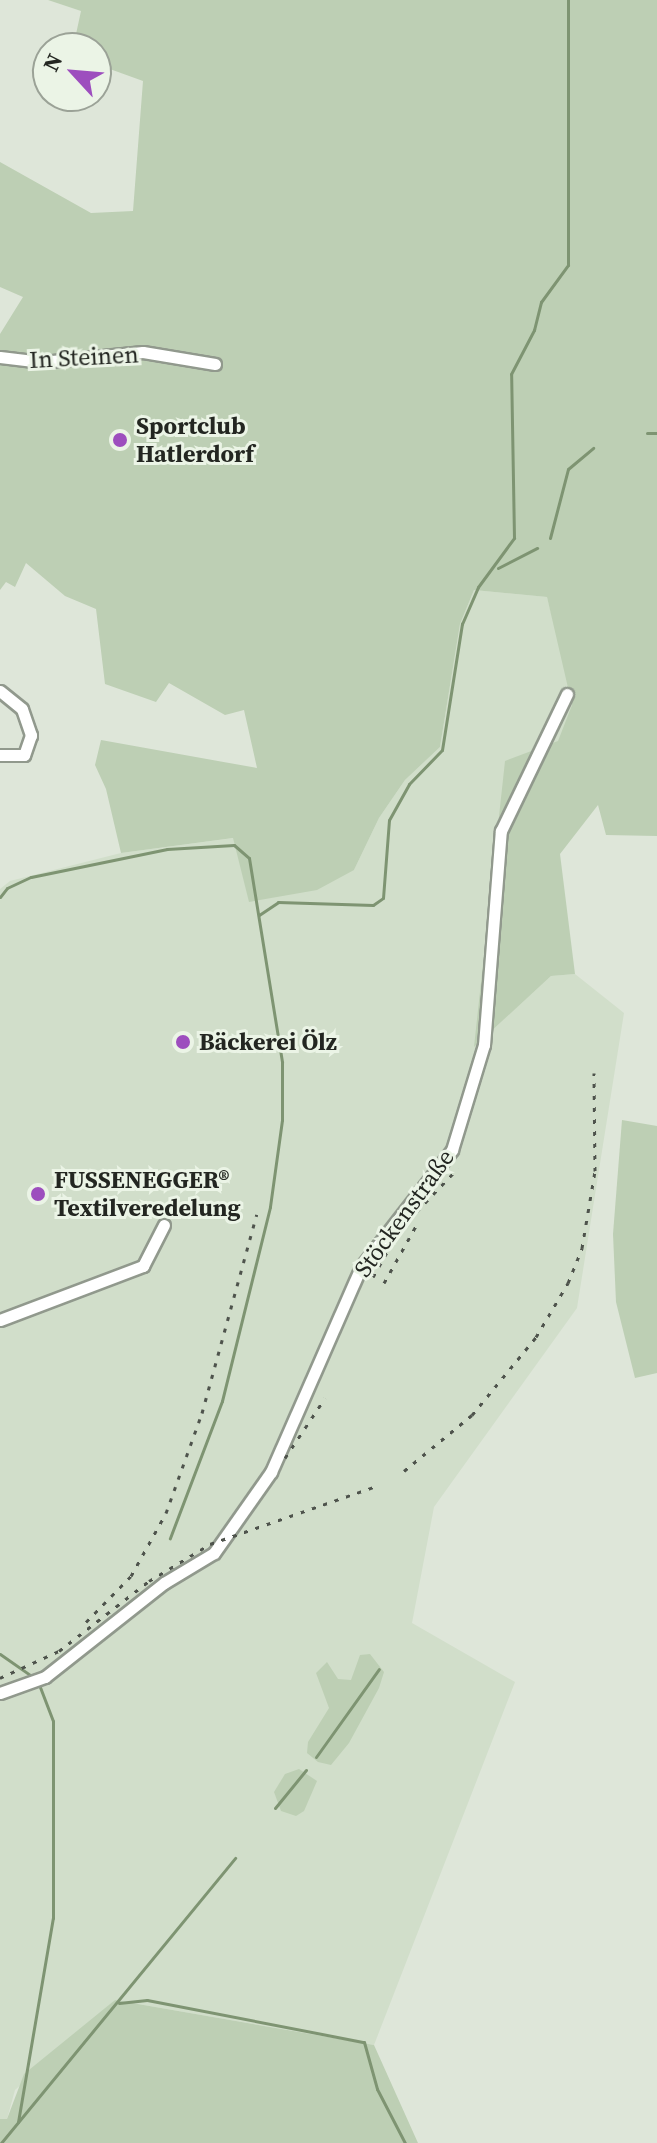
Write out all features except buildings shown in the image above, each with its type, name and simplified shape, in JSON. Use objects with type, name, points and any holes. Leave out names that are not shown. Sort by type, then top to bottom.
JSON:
[{"type":"street","name":"In Steinen","points":[[0,357],[42,362],[143,352],[215,364]]},
{"type":"street","points":[[0,691],[22,709],[31,735],[24,755],[0,755]]},
{"type":"street","name":"Stöckenstraße","points":[[0,1693],[45,1677],[164,1583],[214,1553],[271,1472],[361,1267],[452,1150],[484,1045],[501,831],[567,694]]},
{"type":"street","points":[[0,1320],[143,1266],[164,1225]]},
{"type":"shaded area","points":[[48,0],[657,0],[657,836],[606,835],[598,805],[560,854],[575,974],[551,976],[474,1047],[505,761],[558,741],[572,705],[547,597],[474,590],[460,624],[440,747],[405,780],[379,818],[354,870],[317,890],[249,902],[233,838],[121,853],[106,789],[95,765],[101,740],[257,768],[244,710],[225,715],[169,683],[156,702],[105,684],[96,609],[65,596],[26,563],[15,587],[6,582],[0,590],[0,334],[23,297],[0,287],[0,162],[91,213],[133,211],[143,81],[112,70],[112,32],[76,32],[81,11]]},
{"type":"shaded area","points":[[474,590],[547,597],[574,700],[488,957],[475,1046],[551,976],[575,974],[624,1013],[577,1308],[434,1507],[412,1623],[515,1682],[374,2045],[115,2000],[15,2090],[7,2119],[0,2119],[0,889],[10,881],[121,853],[234,838],[354,870],[379,818],[405,780],[440,747],[460,624]]},
{"type":"shaded area","points":[[622,1120],[657,1126],[657,1373],[635,1378],[616,1302],[613,1234]]},
{"type":"shaded area","points":[[370,1654],[384,1672],[379,1688],[349,1743],[331,1765],[318,1762],[307,1753],[308,1742],[329,1708],[316,1673],[327,1662],[338,1679],[351,1680],[360,1655]]},
{"type":"shaded area","points":[[299,1769],[317,1781],[304,1811],[296,1816],[281,1811],[274,1792],[285,1774]]},
{"type":"shaded area","points":[[115,2000],[374,2045],[418,2143],[0,2143],[0,2119],[7,2119],[24,2074]]},
{"type":"waterway","points":[[259,915],[278,902],[373,905],[383,898],[389,820],[409,784],[442,750],[462,624],[478,587],[514,538],[511,374],[534,330],[541,302],[568,265],[568,0]]},
{"type":"waterway","points":[[647,433],[657,433]]},
{"type":"waterway","points":[[550,538],[568,469],[593,448]]},
{"type":"waterway","points":[[498,568],[537,548]]},
{"type":"waterway","points":[[0,897],[7,888],[31,877],[167,849],[234,845],[249,858],[282,1062],[282,1120],[270,1207],[222,1401],[170,1538]]},
{"type":"waterway","points":[[0,1654],[33,1677]]},
{"type":"waterway","points":[[316,1757],[379,1669]]},
{"type":"waterway","points":[[18,2122],[53,1918],[53,1721],[38,1682]]},
{"type":"waterway","points":[[275,1808],[306,1770]]},
{"type":"waterway","points":[[1,2143],[235,1858]]},
{"type":"waterway","points":[[119,2003],[147,2000],[364,2042],[377,2089],[405,2143]]},
{"type":"railway","points":[[404,1471],[472,1415],[536,1337],[568,1283],[582,1248],[595,1171],[594,1073]]},
{"type":"railway","points":[[373,1277],[400,1229],[458,1168]]},
{"type":"railway","points":[[86,1622],[131,1576],[166,1513],[202,1413],[257,1214]]},
{"type":"railway","points":[[384,1283],[416,1226]]},
{"type":"railway","points":[[285,1458],[325,1398]]},
{"type":"railway","points":[[0,1678],[59,1651],[149,1581],[210,1544],[379,1485]]},
{"type":"place","name":"Sportclub Hatlerdorf","points":[[120,440]]},
{"type":"place","name":"Bäckerei Ölz","points":[[183,1042]]},
{"type":"place","name":"FUSSENEGGER® Textilveredelung","points":[[38,1194]]}]
